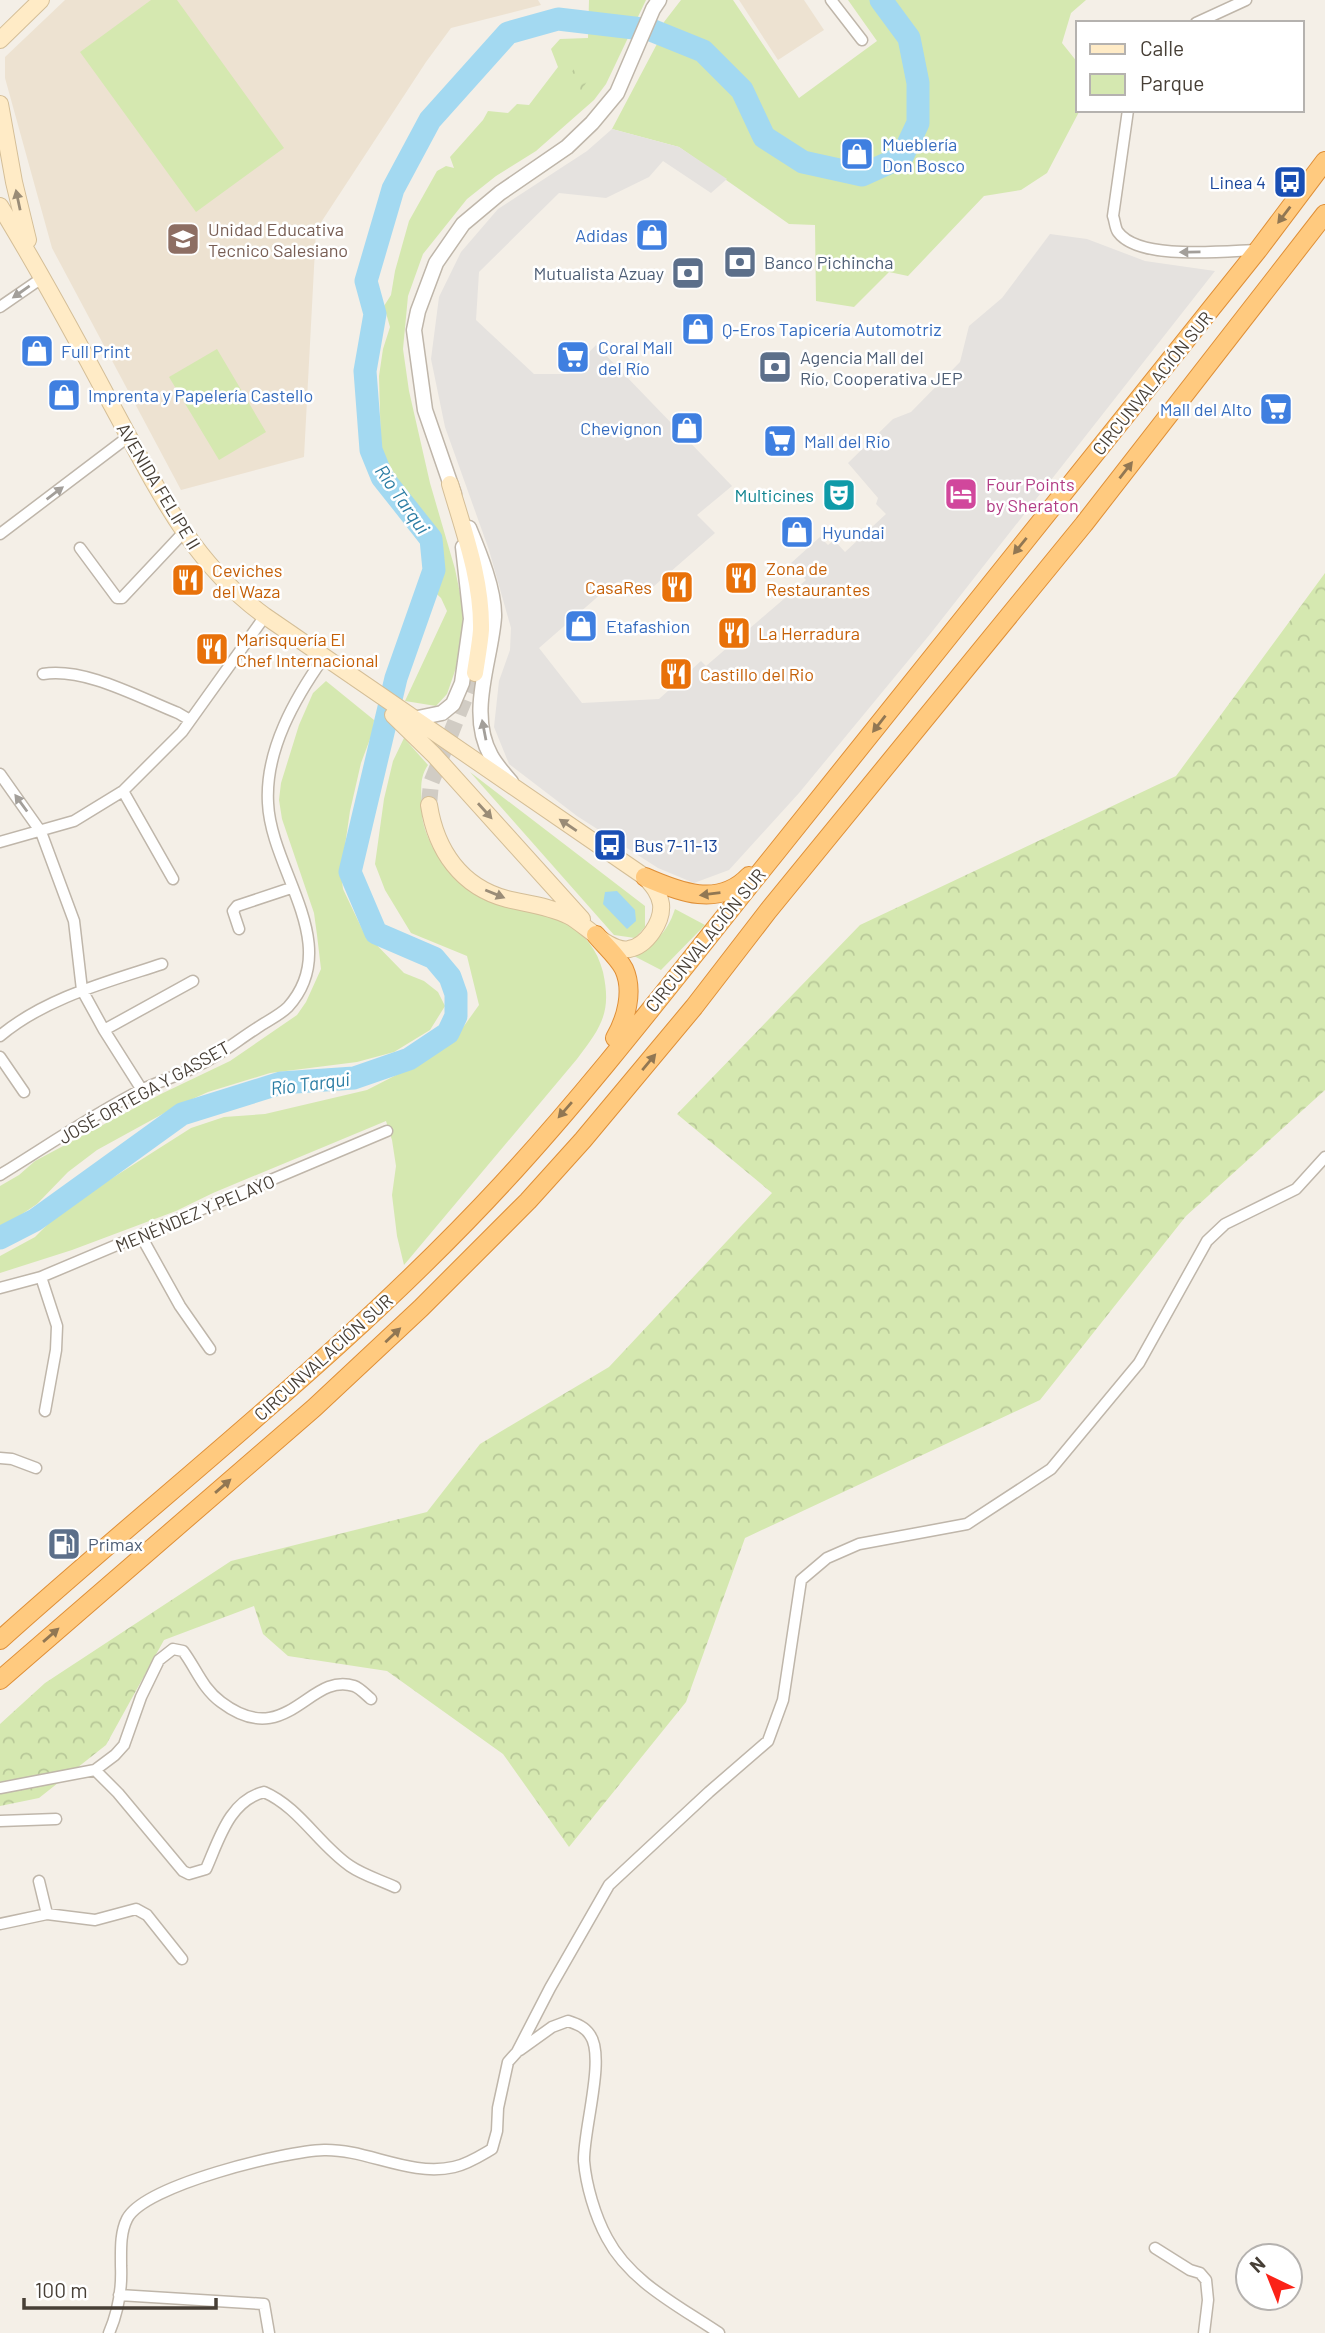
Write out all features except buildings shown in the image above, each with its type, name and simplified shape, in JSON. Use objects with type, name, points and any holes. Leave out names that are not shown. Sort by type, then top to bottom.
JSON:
[{"type":"highway","name":"CIRCUNVALACIÓN SUR","points":[[0,1640],[109,1543],[279,1400],[399,1287],[503,1183],[588,1084],[784,842],[1258,250],[1325,160]]},
{"type":"highway","name":"CIRCUNVALACIÓN SUR","points":[[0,1680],[314,1408],[421,1308],[528,1201],[679,1026],[768,911],[1084,524],[1325,214]]},
{"type":"highway","points":[[645,877],[697,895],[724,892],[742,883],[784,842]]},
{"type":"highway","points":[[588,1084],[625,1020],[627,985],[624,969],[596,935]]},
{"type":"main road","points":[[0,40],[41,0]]},
{"type":"main road","name":"AVENIDA FELIPE II","points":[[0,104],[23,225],[39,272]]},
{"type":"main road","name":"AVENIDA FELIPE II","points":[[0,206],[39,272],[128,437],[184,532],[212,570],[237,595],[409,721],[516,789],[645,877]]},
{"type":"main road","points":[[450,484],[475,571],[480,600],[481,631],[475,673]]},
{"type":"main road","name":"AVENIDA FELIPE II","points":[[409,721],[434,755],[596,935]]},
{"type":"main road","points":[[429,805],[432,826],[439,843],[458,872],[474,885],[505,898],[553,909],[572,918],[615,948],[629,949],[641,943],[651,934],[659,919],[662,906],[657,890],[645,877]]},
{"type":"street","points":[[831,0],[862,40]]},
{"type":"street","points":[[1200,21],[1246,0]]},
{"type":"street","points":[[516,789],[490,755],[483,733],[480,708],[494,614],[484,562],[450,484],[425,410],[414,330],[418,311],[436,263],[463,224],[500,193],[567,147],[592,124],[617,93],[656,5]]},
{"type":"street","points":[[1128,112],[1114,216],[1117,231],[1129,242],[1153,249],[1179,252],[1258,250]]},
{"type":"street","points":[[0,307],[39,272]]},
{"type":"street","points":[[2,529],[128,437]]},
{"type":"street","points":[[409,721],[442,713],[453,704],[462,683],[471,619],[460,525],[450,484]]},
{"type":"street","points":[[80,548],[117,598],[122,598],[184,532]]},
{"type":"street","points":[[0,842],[74,821],[123,790],[182,732],[265,616]]},
{"type":"street","name":"JOSÉ ORTEGA Y GASSET","points":[[0,1175],[90,1118],[142,1090],[200,1065],[286,1009],[301,990],[310,961],[308,930],[274,841],[268,802],[270,766],[283,729],[304,685],[328,660]]},
{"type":"street","points":[[43,674],[64,673],[86,677],[190,720]]},
{"type":"street","points":[[0,774],[41,832],[74,921],[82,990],[142,1090]]},
{"type":"street","points":[[123,790],[173,879]]},
{"type":"street","points":[[239,929],[233,911],[237,906],[291,888]]},
{"type":"street","points":[[0,1036],[13,1024],[82,990],[162,964]]},
{"type":"street","points":[[104,1030],[194,981]]},
{"type":"street","points":[[0,1057],[24,1092]]},
{"type":"street","name":"MENÉNDEZ Y PELAYO","points":[[0,1287],[41,1277],[387,1131]]},
{"type":"street","points":[[517,2052],[609,1885],[768,1741],[782,1700],[801,1580],[827,1558],[859,1544],[967,1524],[1051,1469],[1139,1363],[1207,1241],[1225,1224],[1296,1189],[1325,1157]]},
{"type":"street","points":[[141,1236],[180,1306],[210,1349]]},
{"type":"street","points":[[41,1277],[57,1326],[56,1350],[45,1411]]},
{"type":"street","points":[[0,1458],[36,1468]]},
{"type":"street","points":[[0,1788],[95,1770],[115,1755],[124,1745],[141,1697],[159,1660],[173,1649],[183,1651],[192,1663],[200,1682],[221,1703],[259,1720],[272,1718],[297,1707],[315,1693],[339,1685],[355,1686],[371,1699]]},
{"type":"street","points":[[95,1770],[118,1793],[183,1871],[189,1874],[206,1869],[225,1824],[251,1795],[264,1792],[287,1805],[307,1828],[351,1866],[395,1886]]},
{"type":"street","points":[[0,1821],[56,1819]]},
{"type":"street","points":[[39,1881],[47,1914]]},
{"type":"street","points":[[0,1924],[47,1914],[95,1920],[136,1909],[147,1915],[182,1959]]},
{"type":"street","points":[[110,2333],[119,2295],[120,2246],[127,2219],[137,2206],[183,2184],[297,2152],[343,2150],[424,2169],[439,2169],[469,2162],[492,2149],[508,2062],[517,2052],[552,2028],[568,2021],[581,2026],[592,2037],[596,2060],[584,2159],[586,2177],[605,2235],[630,2270],[653,2289],[719,2333]]},
{"type":"street","points":[[1155,2248],[1190,2270],[1200,2273],[1206,2280],[1208,2300],[1204,2333]]},
{"type":"street","points":[[119,2295],[264,2304],[269,2333]]},
{"type":"shaded area","name":"Unidad Educativa Tecnico Salesiano","points":[[65,0],[538,0],[541,5],[451,28],[316,230],[304,457],[181,490],[52,248],[5,78],[5,57]]},
{"type":"shaded area","points":[[739,0],[804,0],[824,30],[778,60]]},
{"type":"shaded area","name":"Mall del Rio","points":[[612,129],[679,147],[727,179],[711,193],[663,161],[649,177],[606,198],[559,193],[479,272],[476,320],[534,374],[568,374],[596,345],[732,486],[697,515],[715,533],[646,593],[602,593],[539,648],[582,703],[659,699],[701,661],[706,666],[806,580],[790,564],[820,537],[828,545],[834,540],[845,552],[886,514],[876,504],[878,498],[848,463],[893,419],[911,412],[960,362],[969,326],[1002,298],[1050,234],[1087,239],[1145,261],[1215,271],[931,633],[799,793],[729,870],[694,883],[658,868],[577,816],[509,764],[494,727],[499,681],[510,650],[511,628],[489,550],[445,427],[431,359],[439,297],[461,252],[498,209],[587,151]]},
{"type":"green space","points":[[151,0],[177,0],[284,148],[196,212],[80,52]]},
{"type":"green space","points":[[589,0],[646,0],[606,84],[594,100],[536,151],[496,176],[467,199],[423,254],[408,296],[403,349],[409,391],[464,613],[457,665],[447,694],[436,706],[405,701],[447,611],[441,598],[422,580],[427,522],[400,484],[381,449],[379,376],[390,327],[384,306],[391,295],[409,221],[437,171],[446,166],[454,168],[450,157],[488,111],[508,113],[517,104],[529,105],[558,67],[551,49],[560,39],[588,38]]},
{"type":"green space","points":[[681,0],[733,0],[799,98],[877,41],[848,0],[1086,0],[1071,13],[1062,43],[1076,60],[1076,112],[1079,112],[1047,173],[1021,190],[984,196],[908,276],[889,272],[854,307],[816,301],[815,225],[789,224],[679,147],[612,129],[658,42],[664,22]]},
{"type":"green space","points":[[577,64],[592,74],[575,100],[560,90]]},
{"type":"green space","points":[[217,349],[266,432],[219,460],[169,377]]},
{"type":"green space","points":[[1325,573],[1325,1090],[1186,1216],[1040,1400],[745,1538],[686,1702],[569,1847],[503,1754],[387,1671],[288,1656],[263,1634],[254,1606],[164,1640],[106,1745],[39,1798],[0,1806],[0,1724],[45,1683],[231,1561],[427,1512],[480,1444],[609,1367],[772,1193],[677,1114],[860,925],[1176,776]]},
{"type":"green space","points":[[326,681],[374,720],[350,811],[341,873],[343,889],[363,931],[404,973],[424,981],[438,992],[445,1006],[430,1030],[394,1052],[357,1062],[270,1073],[208,1092],[179,1105],[97,1150],[68,1172],[37,1204],[0,1229],[0,1186],[35,1161],[161,1094],[230,1061],[297,1015],[306,1002],[321,969],[317,935],[314,913],[282,819],[279,800],[281,783],[299,725],[313,693]]},
{"type":"green space","points":[[404,738],[428,765],[422,781],[423,819],[429,838],[445,866],[465,881],[555,916],[585,938],[596,953],[603,972],[605,1009],[598,1028],[577,1059],[404,1265],[392,1195],[396,1166],[386,1121],[176,1211],[72,1250],[0,1273],[0,1256],[35,1237],[62,1210],[191,1128],[224,1117],[265,1114],[367,1090],[408,1069],[454,1040],[479,1005],[467,956],[411,933],[385,890],[375,864],[384,799],[393,761]]},
{"type":"green space","points":[[470,772],[645,906],[645,927],[635,938],[614,935]]},
{"type":"green space","points":[[675,909],[705,925],[661,970],[632,955],[659,937],[668,926]]},
{"type":"water","points":[[617,891],[635,910],[636,921],[627,929],[603,904],[605,892]]},
{"type":"waterway","name":"Río Tarqui","points":[[0,1238],[35,1220],[182,1114],[281,1083],[354,1078],[409,1059],[448,1033],[456,1016],[456,994],[450,977],[434,958],[376,933],[350,872],[396,678],[434,570],[431,539],[382,477],[371,450],[365,371],[375,314],[366,281],[393,189],[430,120],[508,33],[558,19],[651,30],[703,51],[742,90],[764,137],[803,162],[862,175],[902,157],[918,123],[918,83],[909,38],[881,0]]},
{"type":"tunnel","points":[[429,805],[431,783],[475,673]]},
{"type":"place","name":"Mueblería Don Bosco","points":[[857,154]]},
{"type":"place","name":"Linea 4","points":[[1290,182]]},
{"type":"place","name":"Adidas","points":[[652,235]]},
{"type":"place","name":"Unidad Educativa Tecnico Salesiano","points":[[183,239]]},
{"type":"place","name":"Banco Pichincha","points":[[740,262]]},
{"type":"place","name":"Mutualista Azuay","points":[[688,273]]},
{"type":"place","name":"Q-Eros Tapicería Automotriz","points":[[698,329]]},
{"type":"place","name":"Full Print","points":[[37,351]]},
{"type":"place","name":"Coral Mall del Río","points":[[573,357]]},
{"type":"place","name":"Agencia Mall del Río, Cooperativa JEP","points":[[775,367]]},
{"type":"place","name":"Imprenta y Papelería Castello","points":[[64,395]]},
{"type":"place","name":"Mall del Alto","points":[[1276,409]]},
{"type":"place","name":"Chevignon","points":[[687,428]]},
{"type":"place","name":"Mall del Rio","points":[[780,441]]},
{"type":"place","name":"Four Points by Sheraton","points":[[961,494]]},
{"type":"place","name":"Multicines","points":[[839,495]]},
{"type":"place","name":"Hyundai","points":[[797,532]]},
{"type":"place","name":"Zona de Restaurantes","points":[[741,578]]},
{"type":"place","name":"Ceviches del Waza","points":[[188,580]]},
{"type":"place","name":"CasaRes","points":[[677,587]]},
{"type":"place","name":"Etafashion","points":[[581,626]]},
{"type":"place","name":"La Herradura","points":[[734,633]]},
{"type":"place","name":"Marisquería El Chef Internacional","points":[[212,649]]},
{"type":"place","name":"Castillo del Rio","points":[[676,674]]},
{"type":"place","name":"Bus 7-11-13","points":[[610,845]]},
{"type":"place","name":"Primax","points":[[64,1544]]}]
